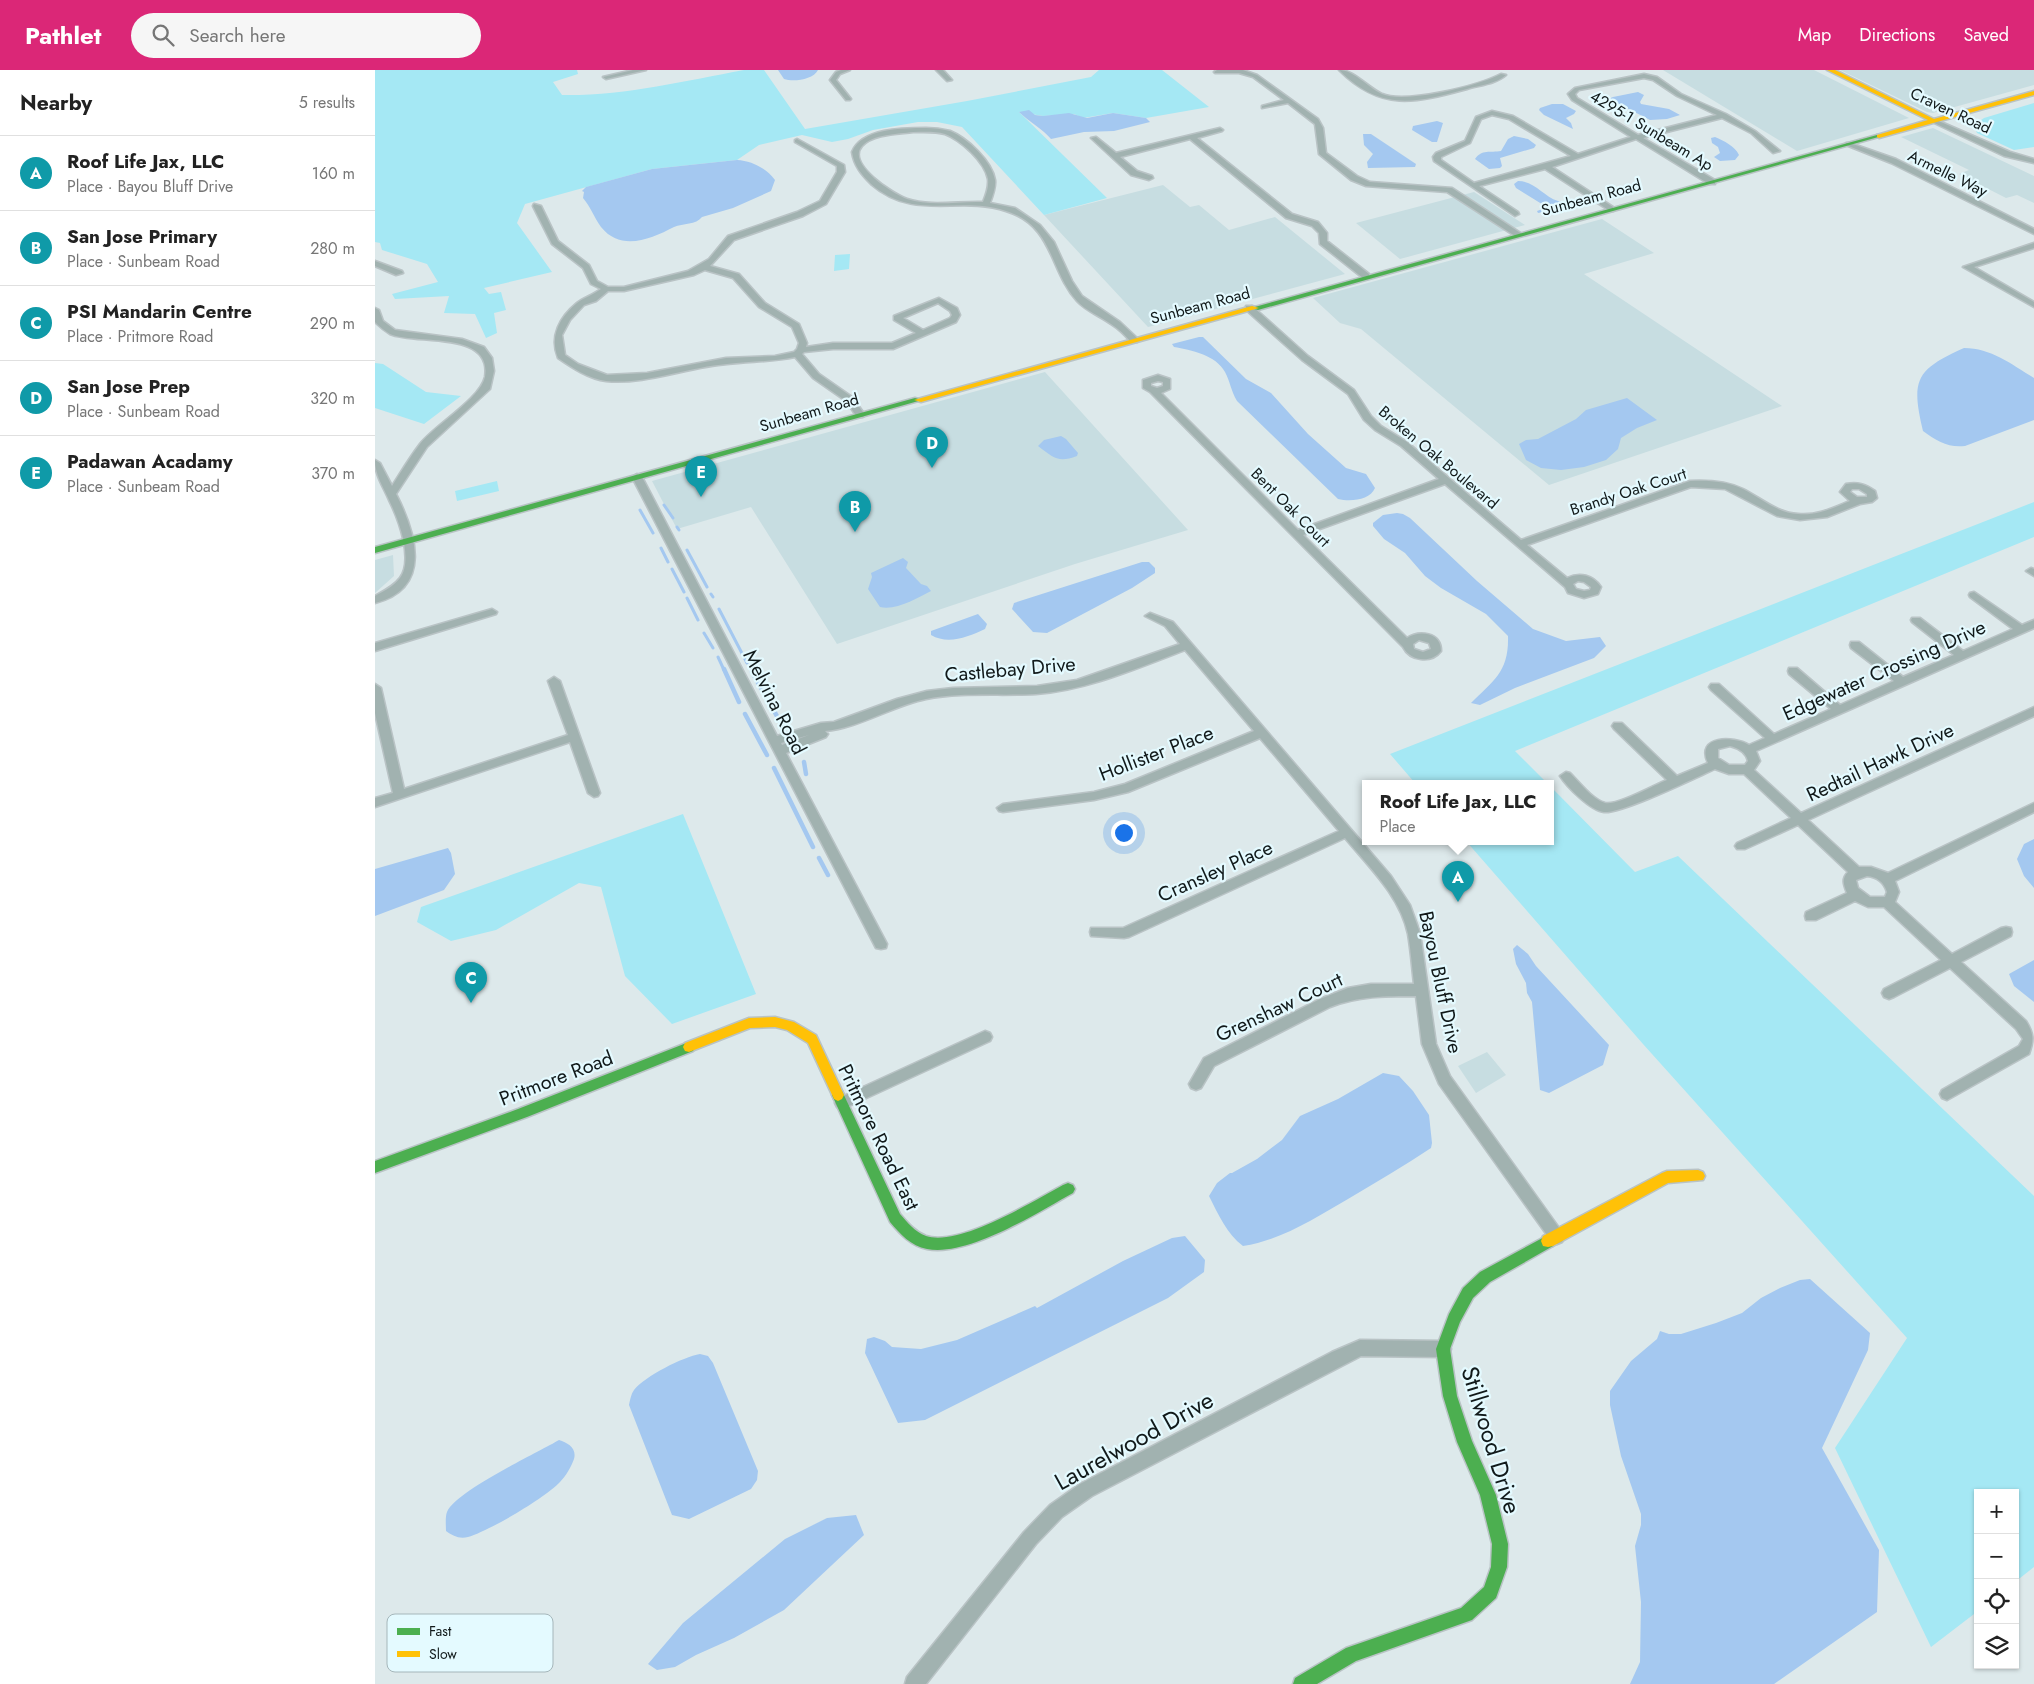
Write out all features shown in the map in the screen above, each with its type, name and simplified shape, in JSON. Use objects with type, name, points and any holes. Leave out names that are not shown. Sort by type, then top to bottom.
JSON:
[{"type":"street","points":[[606,77],[643,70]]},
{"type":"street","points":[[847,70],[838,73],[833,80],[848,99]]},
{"type":"street","points":[[939,70],[949,80]]},
{"type":"street","points":[[1342,70],[1375,93],[1393,99],[1414,98],[1494,80],[1503,75]]},
{"type":"street","name":"Craven Road","points":[[1830,70],[2007,154],[2034,160]]},
{"type":"street","points":[[1217,72],[1249,73],[1319,124],[1323,154],[1354,178],[1382,186],[1433,187],[1449,190],[1518,234]]},
{"type":"street","name":"4295-1 Sunbeam Ap","points":[[1712,182],[1574,99],[1571,94],[1577,90],[1632,77],[1649,76],[1660,80],[1679,95],[1724,115],[1753,132],[1776,151]]},
{"type":"street","name":"Sunbeam Road","points":[[375,550],[637,477],[858,412],[1134,340],[2034,93]]},
{"type":"street","points":[[1264,107],[1289,101]]},
{"type":"street","points":[[1515,214],[1439,161],[1437,157],[1442,152],[1468,142],[1478,118],[1492,113],[1511,117],[1577,157]]},
{"type":"street","points":[[1473,185],[1577,157],[1637,137],[1724,115]]},
{"type":"street","points":[[986,204],[991,193],[993,178],[976,155],[960,140],[947,132],[917,129],[884,135],[865,140],[856,151],[857,163],[863,172],[883,191],[901,200],[925,204],[986,204],[1005,207],[1021,213],[1050,241],[1075,294],[1090,308],[1116,323],[1134,340]]},
{"type":"street","points":[[1114,156],[1220,130]]},
{"type":"street","points":[[1093,138],[1134,173],[1149,178]]},
{"type":"street","points":[[1193,138],[1289,216],[1315,224],[1323,233],[1323,242],[1371,275]]},
{"type":"street","points":[[1862,140],[1891,156],[1893,161]]},
{"type":"street","points":[[797,141],[840,165],[857,163]]},
{"type":"street","name":"Armelle Way","points":[[1847,144],[1893,161],[2034,232]]},
{"type":"street","points":[[537,206],[555,242],[586,267],[594,282],[606,289],[624,289],[691,273],[713,261],[731,238],[800,214],[823,202],[841,172],[840,165]]},
{"type":"street","points":[[1545,166],[1610,209]]},
{"type":"street","points":[[2034,245],[1967,267],[2034,305]]},
{"type":"street","points":[[376,264],[399,273]]},
{"type":"street","points":[[704,267],[735,276],[762,305],[796,326],[801,334],[803,343],[799,352]]},
{"type":"street","points":[[606,289],[593,299],[581,303],[566,318],[558,335],[561,356],[575,366],[606,378],[647,376],[726,361],[762,361],[833,346],[893,346],[953,320],[956,315],[954,310],[939,300],[897,318],[922,333]]},
{"type":"street","name":"Broken Oak Boulevard","points":[[1249,308],[1305,358],[1351,392],[1367,418],[1378,428],[1404,444],[1569,585]]},
{"type":"street","points":[[375,310],[379,322],[393,332],[462,342],[481,349],[488,358],[490,371],[487,387],[424,445],[392,493]]},
{"type":"street","points":[[799,352],[816,376],[849,399],[858,412]]},
{"type":"street","name":"Bent Oak Court","points":[[1153,390],[1407,645]]},
{"type":"street","points":[[375,463],[392,493],[408,540],[408,573],[398,585],[375,600]]},
{"type":"street","name":"Melvina Road","points":[[637,477],[881,944]]},
{"type":"street","points":[[1297,534],[1446,480]]},
{"type":"street","name":"Brandy Oak Court","points":[[1519,544],[1690,484],[1714,484],[1727,487],[1748,496],[1767,509],[1796,517],[1821,516],[1859,501]]},
{"type":"street","points":[[1974,595],[2022,630]]},
{"type":"street","points":[[375,647],[492,612]]},
{"type":"street","name":"Bayou Bluff Drive","points":[[1150,616],[1169,624],[1387,878],[1404,905],[1414,933],[1429,1044],[1445,1080],[1557,1237]]},
{"type":"street","points":[[1916,620],[1963,656]]},
{"type":"street","name":"Edgewater Crossing Drive","points":[[1748,750],[2034,624]]},
{"type":"street","name":"Castlebay Drive","points":[[776,746],[827,732],[835,726],[901,702],[927,695],[953,692],[1037,690],[1077,684],[1187,645]]},
{"type":"street","points":[[1855,645],[1902,682]]},
{"type":"street","points":[[1793,672],[1839,710]]},
{"type":"street","points":[[555,681],[594,793]]},
{"type":"street","points":[[1715,687],[1773,739]]},
{"type":"street","points":[[375,688],[399,795]]},
{"type":"street","name":"Redtail Hawk Drive","points":[[1741,846],[2034,710]]},
{"type":"street","points":[[1619,726],[1675,782]]},
{"type":"street","name":"Hollister Place","points":[[1003,808],[1094,796],[1120,790],[1261,732]]},
{"type":"street","points":[[375,803],[574,737]]},
{"type":"street","points":[[1747,770],[1754,761],[1748,750],[1734,743],[1718,744],[1713,747],[1711,752],[1712,758],[1716,764],[1731,771],[1747,770],[1855,872]]},
{"type":"street","points":[[1566,776],[1591,800],[1605,808],[1620,805],[1716,764]]},
{"type":"street","points":[[1887,879],[2034,807]]},
{"type":"street","name":"Cransley Place","points":[[1095,932],[1124,933],[1347,832]]},
{"type":"street","points":[[1871,871],[1887,879],[1892,886],[1893,892],[1892,898],[1887,902],[1871,903],[1855,895],[1850,888],[1849,882],[1855,872],[1871,871]]},
{"type":"street","points":[[1811,916],[1855,895]]},
{"type":"street","points":[[1887,902],[2021,1025],[2031,1038],[2024,1050],[1947,1094]]},
{"type":"street","points":[[1889,993],[2006,932]]},
{"type":"street","name":"Grenshaw Court","points":[[1196,1084],[1209,1062],[1340,997],[1371,990],[1422,990]]},
{"type":"street","name":"Pritmore Road East","points":[[749,1023],[766,1021],[784,1023],[799,1028],[811,1039],[895,1218],[905,1230],[917,1239],[931,1244],[951,1243],[969,1238],[1069,1189]]},
{"type":"street","name":"Pritmore Road","points":[[375,1167],[522,1113],[749,1023]]},
{"type":"street","points":[[842,1103],[985,1037]]},
{"type":"street","name":"Stillwood Drive","points":[[1301,1684],[1353,1654],[1466,1614],[1490,1592],[1499,1567],[1500,1544],[1488,1495],[1465,1442],[1450,1396],[1443,1350],[1454,1319],[1469,1293],[1485,1277],[1667,1177],[1698,1176]]},
{"type":"street","name":"Laurelwood Drive","points":[[914,1684],[1030,1538],[1056,1511],[1086,1490],[1329,1362],[1360,1348],[1443,1350]]},
{"type":"shaded area","points":[[375,70],[577,70],[578,74],[553,82],[562,95],[585,95],[676,83],[744,70],[764,70],[805,129],[1091,77],[1099,70],[1162,70],[1209,107],[1146,118],[1113,113],[1083,118],[1074,114],[1043,116],[1019,112],[1107,198],[1044,215],[962,127],[937,122],[918,122],[873,130],[848,139],[832,142],[802,135],[759,145],[737,160],[652,169],[525,204],[517,223],[552,272],[484,288],[489,294],[501,292],[506,310],[494,313],[497,333],[486,338],[475,314],[444,313],[449,296],[395,299],[392,294],[438,282],[427,264],[382,250],[380,243],[375,242]]},
{"type":"shaded area","points":[[778,70],[818,70],[807,78],[792,80],[784,79]]},
{"type":"shaded area","points":[[1663,70],[1814,70],[1909,118],[1797,151]]},
{"type":"shaded area","points":[[1840,70],[2034,70],[2034,85],[1933,113],[1927,112]]},
{"type":"shaded area","points":[[1638,92],[1644,95],[1640,102],[1641,104],[1669,109],[1680,115],[1667,119],[1650,120],[1619,104],[1608,105],[1601,102],[1613,97]]},
{"type":"shaded area","points":[[2034,103],[2034,147],[2014,150],[1977,133],[1974,125],[1984,118]]},
{"type":"shaded area","points":[[1552,104],[1563,104],[1576,111],[1566,118],[1571,123],[1573,129],[1544,115],[1539,110]]},
{"type":"shaded area","points":[[1029,110],[1035,115],[1069,113],[1087,118],[1113,113],[1146,118],[1150,122],[1114,131],[1084,132],[1051,139],[1019,112]]},
{"type":"shaded area","points":[[1437,121],[1443,123],[1437,142],[1432,142],[1412,130],[1413,126]]},
{"type":"shaded area","points":[[1933,128],[2034,176],[2034,203],[2017,195],[2006,198],[1959,174],[1969,170],[1901,137]]},
{"type":"shaded area","points":[[1363,134],[1371,134],[1416,164],[1415,167],[1368,168],[1367,162],[1373,154],[1364,145]]},
{"type":"shaded area","points":[[1514,136],[1528,139],[1536,145],[1534,148],[1500,158],[1502,166],[1500,168],[1489,169],[1475,159],[1483,153],[1501,151],[1508,139]]},
{"type":"shaded area","points":[[1715,137],[1735,149],[1739,155],[1735,160],[1720,161],[1714,157],[1720,153],[1718,147],[1712,143],[1711,138]]},
{"type":"shaded area","points":[[737,160],[753,164],[767,172],[775,180],[771,191],[733,208],[702,217],[689,224],[678,226],[646,239],[627,241],[609,235],[601,227],[583,198],[584,192],[582,191],[586,187],[652,169]]},
{"type":"shaded area","points":[[1518,181],[1529,183],[1558,201],[1579,202],[1557,210],[1538,213],[1537,211],[1545,208],[1545,206],[1516,188],[1514,184]]},
{"type":"shaded area","points":[[1163,185],[1190,207],[1199,205],[1229,230],[1275,217],[1345,274],[1148,327],[1044,215]]},
{"type":"shaded area","points":[[1474,192],[1525,225],[1400,259],[1356,223]]},
{"type":"shaded area","points":[[1602,219],[1654,253],[1584,274],[1782,406],[1549,485],[1361,329],[1340,323],[1313,298]]},
{"type":"shaded area","points":[[850,254],[849,269],[834,271],[835,255]]},
{"type":"shaded area","points":[[1203,337],[1246,379],[1271,393],[1308,434],[1346,468],[1366,474],[1375,488],[1373,492],[1365,498],[1338,499],[1237,401],[1227,375],[1216,361],[1202,354],[1174,347],[1172,344]]},
{"type":"shaded area","points":[[1964,348],[1992,354],[2034,378],[2034,420],[1965,446],[1953,446],[1943,443],[1923,431],[1917,400],[1921,379],[1926,370],[1935,363]]},
{"type":"shaded area","points":[[375,363],[383,364],[426,392],[461,396],[424,424],[375,408]]},
{"type":"shaded area","points":[[1045,372],[1188,530],[1075,564],[837,644],[751,507],[677,529],[652,481]]},
{"type":"shaded area","points":[[1627,398],[1657,420],[1637,428],[1621,438],[1618,449],[1606,460],[1584,467],[1561,470],[1541,468],[1526,460],[1519,444],[1526,440],[1538,439],[1576,419],[1586,410]]},
{"type":"shaded area","points":[[1061,436],[1078,453],[1077,456],[1065,459],[1056,458],[1038,446],[1044,440]]},
{"type":"shaded area","points":[[497,481],[499,491],[457,501],[455,491]]},
{"type":"shaded area","points":[[2034,502],[2034,537],[1515,751],[1544,780],[1412,780],[1390,754]]},
{"type":"shaded area","points":[[1397,513],[1410,518],[1477,581],[1533,629],[1566,641],[1600,637],[1606,646],[1594,658],[1515,688],[1480,705],[1471,703],[1493,681],[1503,667],[1508,648],[1508,636],[1486,614],[1441,588],[1425,576],[1405,553],[1384,539],[1373,526],[1373,523],[1383,515]]},
{"type":"shaded area","points":[[393,555],[394,576],[375,593],[375,560]]},
{"type":"shaded area","points":[[903,558],[908,562],[906,568],[921,584],[927,586],[931,591],[899,606],[880,607],[868,589],[872,577],[871,573]]},
{"type":"shaded area","points":[[1142,562],[1149,562],[1155,568],[1155,573],[1132,588],[1047,633],[1033,632],[1012,609],[1014,603]]},
{"type":"shaded area","points":[[978,614],[987,624],[985,629],[951,640],[931,635],[931,631]]},
{"type":"shaded area","points":[[1554,790],[1635,872],[1678,856],[2034,1196],[2034,1567],[2019,1579],[2019,1489],[1974,1489],[1974,1614],[1931,1647],[1835,1448],[1907,1338],[1643,1044],[1469,845],[1554,845]]},
{"type":"shaded area","points":[[683,814],[756,994],[672,1024],[625,976],[601,887],[579,883],[496,930],[451,941],[417,922],[421,907]]},
{"type":"shaded area","points":[[2034,839],[2034,888],[2024,876],[2017,859],[2024,844]]},
{"type":"shaded area","points":[[448,848],[451,853],[455,874],[444,890],[375,916],[375,869]]},
{"type":"shaded area","points":[[1517,945],[1528,954],[1536,966],[1609,1045],[1603,1065],[1549,1093],[1540,1090],[1532,1002],[1527,993],[1526,983],[1516,964],[1513,949]]},
{"type":"shaded area","points":[[2034,960],[2034,1002],[2014,986],[2009,974]]},
{"type":"shaded area","points":[[1487,1052],[1506,1075],[1476,1093],[1458,1066]]},
{"type":"shaded area","points":[[1383,1073],[1399,1076],[1413,1091],[1429,1115],[1431,1148],[1311,1221],[1285,1234],[1243,1246],[1237,1241],[1219,1217],[1209,1196],[1217,1183],[1230,1173],[1257,1159],[1282,1140],[1300,1116],[1338,1099]]},
{"type":"shaded area","points":[[1185,1236],[1205,1260],[1204,1272],[1168,1298],[925,1420],[898,1423],[865,1353],[867,1339],[874,1337],[885,1341],[892,1347],[921,1349],[957,1340],[1035,1306],[1037,1308],[1123,1261],[1172,1238]]},
{"type":"shaded area","points":[[1810,1279],[1870,1333],[1868,1350],[1822,1448],[1879,1550],[1877,1612],[1774,1684],[1630,1684],[1640,1662],[1641,1602],[1635,1546],[1641,1525],[1641,1514],[1621,1456],[1610,1405],[1610,1391],[1631,1361],[1657,1339],[1660,1331],[1669,1334],[1681,1334],[1716,1323],[1742,1313],[1761,1298],[1780,1288],[1800,1280]]},
{"type":"shaded area","points":[[700,1354],[708,1356],[713,1363],[758,1471],[757,1480],[751,1489],[689,1519],[672,1515],[629,1405],[634,1390],[655,1373]]},
{"type":"shaded area","points":[[559,1440],[571,1447],[575,1455],[566,1474],[553,1489],[516,1513],[477,1534],[462,1538],[446,1531],[447,1512],[453,1503],[481,1483]]},
{"type":"shaded area","points":[[856,1515],[864,1535],[784,1610],[734,1638],[696,1655],[675,1667],[657,1670],[648,1664],[683,1623],[785,1539],[827,1518]]},
{"type":"waterway","points":[[664,505],[673,518]]},
{"type":"waterway","points":[[640,510],[653,533]]},
{"type":"waterway","points":[[661,548],[668,562]]},
{"type":"waterway","points":[[687,550],[707,587]]},
{"type":"waterway","points":[[672,569],[684,592]]},
{"type":"waterway","points":[[687,598],[698,620]]},
{"type":"waterway","points":[[719,609],[747,663]]},
{"type":"waterway","points":[[704,633],[713,648]]},
{"type":"waterway","points":[[718,657],[724,670]]},
{"type":"waterway","points":[[724,669],[739,702]]},
{"type":"waterway","points":[[752,672],[782,725]]},
{"type":"waterway","points":[[745,714],[767,755]]},
{"type":"waterway","points":[[804,762],[806,774]]},
{"type":"waterway","points":[[774,768],[813,847]]},
{"type":"waterway","points":[[819,858],[828,875]]},
{"type":"traffic: fast","points":[[1255,308],[1879,136]]},
{"type":"traffic: fast","points":[[375,550],[918,400]]},
{"type":"traffic: fast","points":[[375,1167],[522,1113],[689,1047]]},
{"type":"traffic: fast","points":[[838,1095],[895,1218],[910,1234],[923,1242],[943,1244],[980,1234],[1019,1216],[1068,1189]]},
{"type":"traffic: fast","points":[[1301,1684],[1352,1654],[1466,1614],[1490,1592],[1499,1567],[1500,1544],[1488,1495],[1465,1442],[1450,1396],[1443,1349],[1454,1319],[1468,1293],[1485,1277],[1548,1241]]},
{"type":"traffic: slow","points":[[1830,70],[1932,120]]},
{"type":"traffic: slow","points":[[1879,136],[2034,93]]},
{"type":"traffic: slow","points":[[918,400],[1255,308]]},
{"type":"traffic: slow","points":[[689,1047],[749,1023],[775,1022],[790,1026],[812,1039],[838,1095]]},
{"type":"traffic: slow","points":[[1548,1241],[1667,1177],[1698,1176]]},
{"type":"place","name":"San Jose Prep","points":[[932,468]]},
{"type":"place","name":"Padawan Acadamy","points":[[701,497]]},
{"type":"place","name":"San Jose Primary","points":[[855,532]]},
{"type":"place","name":"Roof Life Jax, LLC","points":[[1458,902]]},
{"type":"place","name":"PSI Mandarin Centre","points":[[471,1003]]}]
